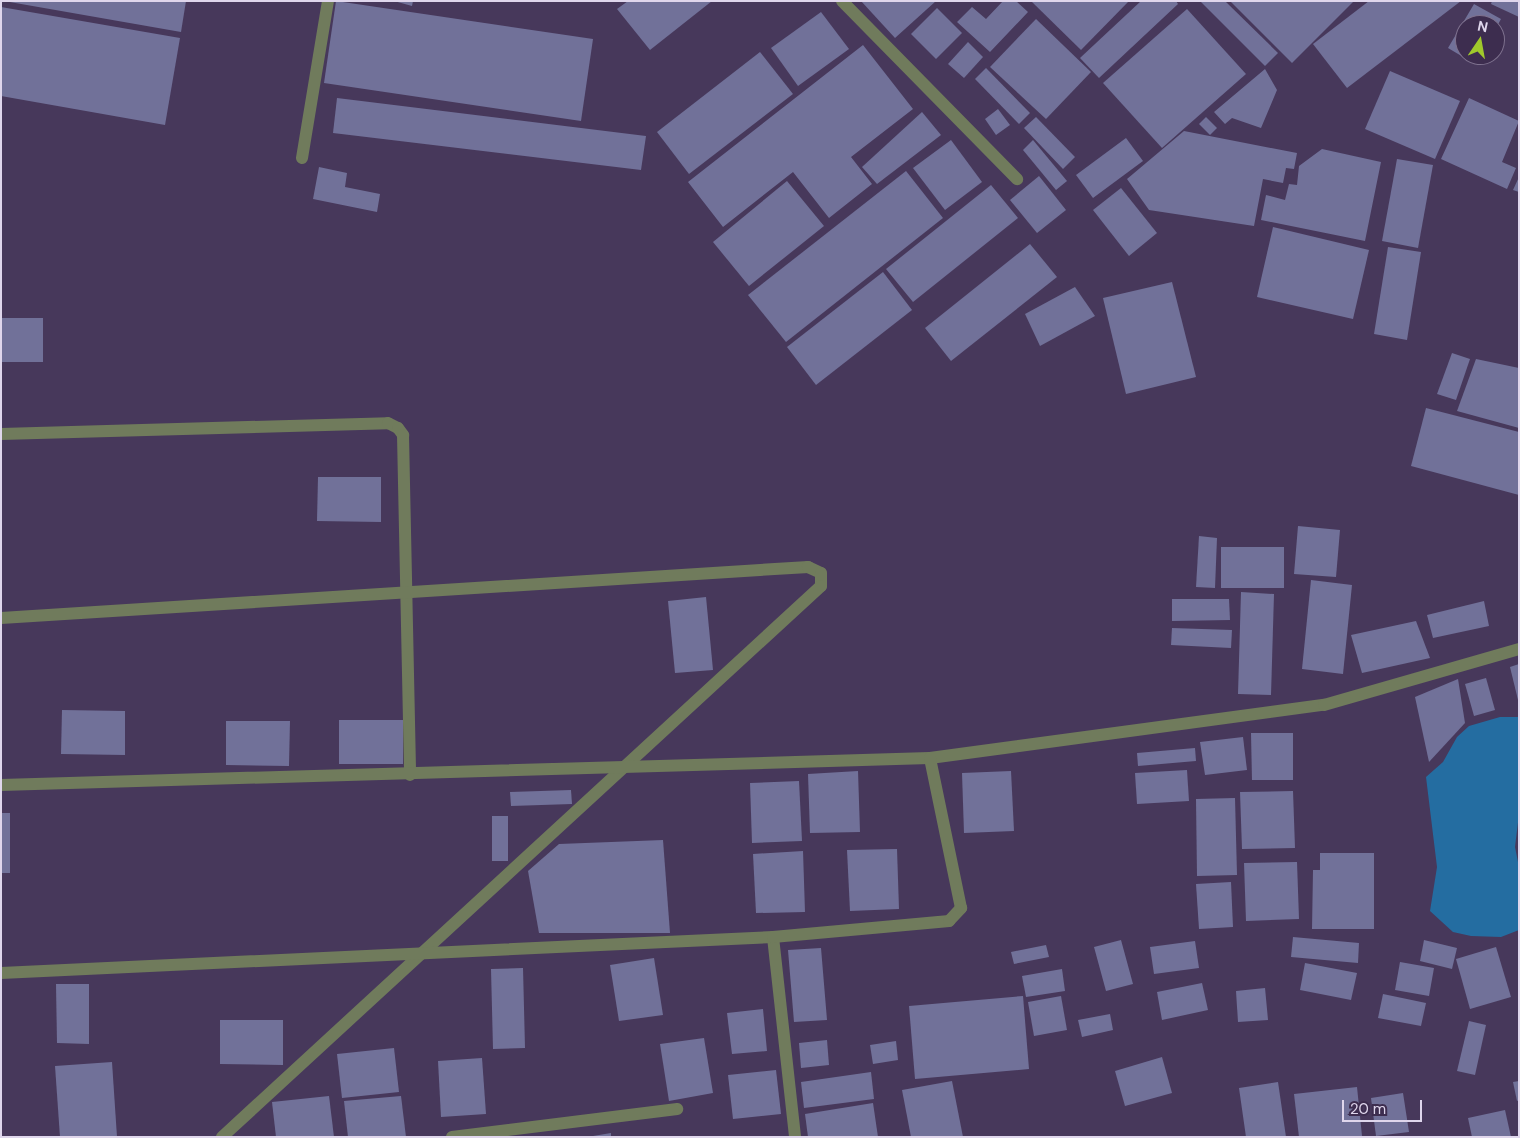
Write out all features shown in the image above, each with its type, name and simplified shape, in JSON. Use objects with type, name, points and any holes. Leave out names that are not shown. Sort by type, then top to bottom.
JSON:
[{"type":"street","points":[[302,158],[328,1]]},
{"type":"street","points":[[842,1],[1017,179]]},
{"type":"street","points":[[1,434],[388,423],[403,435],[404,594],[410,775]]},
{"type":"street","points":[[1,618],[817,568],[823,580],[821,586],[222,1137]]},
{"type":"street","points":[[1,785],[410,775],[624,766],[930,758],[1324,705],[1519,649]]},
{"type":"street","points":[[1,972],[420,955],[773,937],[949,921],[956,916],[961,908],[930,758]]},
{"type":"street","points":[[773,937],[795,1137]]},
{"type":"street","points":[[452,1137],[677,1109]]},
{"type":"water","points":[[1500,717],[1519,717],[1519,814],[1515,847],[1519,867],[1519,930],[1501,937],[1471,936],[1453,932],[1430,911],[1437,867],[1426,777],[1443,762],[1457,737],[1469,726]]},
{"type":"building","points":[[4,1],[186,1],[181,32]]},
{"type":"building","points":[[336,1],[593,39],[581,121],[324,83]]},
{"type":"building","points":[[394,1],[413,1],[412,6]]},
{"type":"building","points":[[628,1],[712,1],[650,50],[617,9]]},
{"type":"building","points":[[861,1],[936,1],[895,38]]},
{"type":"building","points":[[1003,1],[1016,1],[1028,12],[990,52],[957,22],[972,7],[986,19]]},
{"type":"building","points":[[1031,1],[1129,1],[1081,50]]},
{"type":"building","points":[[1141,1],[1176,1],[1178,4],[1099,78],[1080,58]]},
{"type":"building","points":[[1200,1],[1225,1],[1278,53],[1265,66]]},
{"type":"building","points":[[1230,1],[1354,1],[1292,63]]},
{"type":"building","points":[[1369,1],[1461,1],[1347,88],[1313,44]]},
{"type":"building","points":[[1492,1],[1519,1],[1519,17],[1491,4]]},
{"type":"building","points":[[1474,4],[1494,15],[1468,15]]},
{"type":"building","points":[[1,7],[180,38],[165,125],[1,96]]},
{"type":"building","points":[[937,8],[962,33],[936,59],[911,34]]},
{"type":"building","points":[[1187,9],[1246,74],[1162,148],[1103,83]]},
{"type":"building","points":[[821,12],[849,49],[798,86],[771,48]]},
{"type":"building","points":[[1036,19],[1091,72],[1046,119],[990,67]]},
{"type":"building","points":[[1455,36],[1455,52],[1448,48]]},
{"type":"building","points":[[968,42],[983,57],[964,78],[948,64]]},
{"type":"building","points":[[863,45],[913,109],[851,157],[872,184],[829,218],[793,172],[723,227],[688,182]]},
{"type":"building","points":[[760,52],[793,94],[689,174],[657,132]]},
{"type":"building","points":[[986,68],[1030,113],[1019,124],[975,79]]},
{"type":"building","points":[[1265,69],[1277,90],[1261,128],[1232,118],[1225,124],[1214,112]]},
{"type":"building","points":[[1390,71],[1460,101],[1435,159],[1365,129]]},
{"type":"building","points":[[337,98],[646,136],[641,170],[333,133]]},
{"type":"building","points":[[1469,98],[1519,121],[1502,162],[1516,168],[1507,189],[1441,159]]},
{"type":"building","points":[[998,109],[1010,125],[996,135],[985,119]]},
{"type":"building","points":[[922,112],[941,135],[877,184],[862,167]]},
{"type":"building","points":[[1036,117],[1075,157],[1063,169],[1024,128]]},
{"type":"building","points":[[1206,117],[1217,128],[1210,135],[1199,124]]},
{"type":"building","points":[[1184,131],[1297,153],[1294,169],[1286,168],[1283,183],[1263,179],[1254,226],[1149,210],[1127,179]]},
{"type":"building","points":[[1126,138],[1143,161],[1093,198],[1076,175]]},
{"type":"building","points":[[951,140],[982,182],[945,210],[913,168]]},
{"type":"building","points":[[1033,140],[1067,181],[1056,190],[1023,150]]},
{"type":"building","points":[[1322,149],[1381,162],[1365,241],[1261,220],[1266,195],[1285,200],[1289,184],[1297,185],[1299,166]]},
{"type":"building","points":[[1397,159],[1433,165],[1418,248],[1382,241]]},
{"type":"building","points":[[319,167],[347,173],[345,187],[380,194],[377,212],[313,199]]},
{"type":"building","points":[[906,171],[943,218],[786,342],[748,295]]},
{"type":"building","points":[[1039,176],[1066,210],[1037,233],[1010,200]]},
{"type":"building","points":[[1519,177],[1519,192],[1513,190]]},
{"type":"building","points":[[787,181],[824,226],[749,286],[713,242]]},
{"type":"building","points":[[991,185],[1018,218],[913,302],[886,269]]},
{"type":"building","points":[[1121,188],[1157,233],[1129,256],[1093,210]]},
{"type":"building","points":[[1273,227],[1369,250],[1353,319],[1257,297]]},
{"type":"building","points":[[1030,244],[1057,277],[951,361],[925,328]]},
{"type":"building","points":[[1388,247],[1421,252],[1407,340],[1374,334]]},
{"type":"building","points":[[883,272],[912,310],[816,385],[787,347]]},
{"type":"building","points":[[1172,282],[1196,377],[1126,394],[1103,298]]},
{"type":"building","points":[[1075,287],[1095,316],[1040,346],[1025,314]]},
{"type":"building","points":[[1,318],[43,318],[43,362],[1,362]]},
{"type":"building","points":[[1452,353],[1470,359],[1456,400],[1437,394]]},
{"type":"building","points":[[1476,359],[1519,368],[1519,428],[1457,411]]},
{"type":"building","points":[[1426,408],[1519,432],[1519,495],[1411,466]]},
{"type":"building","points":[[318,477],[381,477],[381,522],[317,521]]},
{"type":"building","points":[[1298,526],[1340,530],[1336,577],[1294,574]]},
{"type":"building","points":[[1199,536],[1217,538],[1215,588],[1196,587]]},
{"type":"building","points":[[1221,547],[1284,547],[1284,588],[1221,588]]},
{"type":"building","points":[[1311,580],[1352,585],[1343,674],[1302,669]]},
{"type":"building","points":[[1241,592],[1274,594],[1271,695],[1238,694]]},
{"type":"building","points":[[706,597],[713,670],[675,673],[668,601]]},
{"type":"building","points":[[1172,599],[1229,599],[1230,620],[1172,621]]},
{"type":"building","points":[[1484,601],[1489,626],[1433,638],[1427,615]]},
{"type":"building","points":[[1416,621],[1430,658],[1362,673],[1351,635]]},
{"type":"building","points":[[1172,628],[1232,630],[1231,648],[1171,645]]},
{"type":"building","points":[[1519,664],[1519,700],[1518,700],[1510,667]]},
{"type":"building","points":[[1486,678],[1495,710],[1474,716],[1465,684]]},
{"type":"building","points":[[1458,679],[1465,723],[1429,762],[1415,697]]},
{"type":"building","points":[[62,710],[125,711],[125,755],[61,754]]},
{"type":"building","points":[[339,720],[403,720],[403,764],[339,764]]},
{"type":"building","points":[[226,721],[290,721],[289,766],[226,765]]},
{"type":"building","points":[[1251,733],[1293,733],[1293,780],[1252,780]]},
{"type":"building","points":[[1243,737],[1247,770],[1205,775],[1200,742]]},
{"type":"building","points":[[1195,748],[1196,761],[1138,766],[1137,753]]},
{"type":"building","points":[[1187,770],[1189,801],[1137,804],[1135,773]]},
{"type":"building","points":[[858,771],[860,832],[810,833],[808,774]]},
{"type":"building","points":[[1011,771],[1014,831],[964,833],[962,773]]},
{"type":"building","points":[[799,781],[802,841],[752,843],[750,783]]},
{"type":"building","points":[[571,790],[572,804],[511,806],[510,792]]},
{"type":"building","points":[[1293,791],[1295,848],[1242,849],[1240,792]]},
{"type":"building","points":[[1235,798],[1237,875],[1197,876],[1196,799]]},
{"type":"building","points":[[1,813],[10,813],[10,873],[1,873]]},
{"type":"building","points":[[492,816],[508,816],[508,861],[492,861]]},
{"type":"building","points":[[663,840],[670,933],[539,933],[528,871],[559,844]]},
{"type":"building","points":[[897,849],[899,909],[850,911],[847,850]]},
{"type":"building","points":[[803,851],[805,912],[756,913],[753,854]]},
{"type":"building","points":[[1320,853],[1374,853],[1374,929],[1312,929],[1313,870],[1320,870]]},
{"type":"building","points":[[1297,862],[1299,919],[1246,921],[1244,863]]},
{"type":"building","points":[[1231,882],[1233,927],[1199,929],[1196,884]]},
{"type":"building","points":[[1293,937],[1359,943],[1358,963],[1291,957]]},
{"type":"building","points":[[1121,940],[1133,984],[1106,991],[1094,947]]},
{"type":"building","points":[[1424,940],[1457,948],[1452,969],[1420,961]]},
{"type":"building","points":[[1195,941],[1199,968],[1154,974],[1150,947]]},
{"type":"building","points":[[1046,945],[1049,957],[1014,964],[1011,952]]},
{"type":"building","points":[[1496,947],[1511,997],[1470,1009],[1456,959]]},
{"type":"building","points":[[821,948],[827,1020],[794,1022],[788,950]]},
{"type":"building","points":[[654,958],[663,1015],[619,1021],[610,965]]},
{"type":"building","points":[[1400,962],[1434,968],[1429,996],[1395,990]]},
{"type":"building","points":[[1305,963],[1357,973],[1351,1000],[1300,990]]},
{"type":"building","points":[[523,968],[525,1048],[493,1049],[491,969]]},
{"type":"building","points":[[1062,969],[1065,991],[1026,997],[1022,976]]},
{"type":"building","points":[[1202,983],[1208,1010],[1162,1020],[1157,992]]},
{"type":"building","points":[[56,984],[89,984],[89,1044],[57,1043]]},
{"type":"building","points":[[1265,988],[1268,1020],[1238,1022],[1236,991]]},
{"type":"building","points":[[1383,994],[1426,1003],[1421,1026],[1378,1018]]},
{"type":"building","points":[[1023,996],[1029,1069],[915,1079],[909,1006]]},
{"type":"building","points":[[1061,996],[1067,1030],[1034,1036],[1028,1002]]},
{"type":"building","points":[[763,1009],[767,1051],[732,1054],[727,1013]]},
{"type":"building","points":[[1110,1014],[1113,1030],[1082,1037],[1078,1020]]},
{"type":"building","points":[[220,1020],[283,1020],[283,1065],[220,1064]]},
{"type":"building","points":[[1469,1021],[1486,1025],[1475,1075],[1457,1071]]},
{"type":"building","points":[[704,1038],[713,1093],[669,1101],[660,1044]]},
{"type":"building","points":[[827,1040],[829,1065],[801,1068],[799,1043]]},
{"type":"building","points":[[896,1041],[898,1060],[873,1064],[870,1045]]},
{"type":"building","points":[[394,1048],[399,1092],[342,1098],[337,1054]]},
{"type":"building","points":[[1162,1057],[1172,1093],[1125,1106],[1115,1071]]},
{"type":"building","points":[[482,1058],[486,1114],[441,1117],[438,1061]]},
{"type":"building","points":[[112,1062],[117,1137],[60,1137],[55,1066]]},
{"type":"building","points":[[776,1070],[781,1114],[733,1119],[728,1075]]},
{"type":"building","points":[[871,1072],[874,1099],[804,1108],[801,1082]]},
{"type":"building","points":[[952,1081],[963,1137],[911,1137],[902,1090]]},
{"type":"building","points":[[1519,1081],[1519,1100],[1517,1101],[1513,1082]]},
{"type":"building","points":[[1278,1082],[1286,1137],[1246,1137],[1239,1088]]},
{"type":"building","points":[[1357,1087],[1362,1136],[1299,1137],[1294,1094]]},
{"type":"building","points":[[1403,1093],[1409,1132],[1376,1136],[1371,1098]]},
{"type":"building","points":[[329,1096],[334,1137],[276,1137],[272,1102]]},
{"type":"building","points":[[401,1096],[406,1137],[348,1137],[344,1101]]},
{"type":"building","points":[[873,1103],[878,1137],[808,1137],[805,1114]]},
{"type":"building","points":[[1505,1110],[1511,1137],[1472,1137],[1468,1118]]},
{"type":"building","points":[[611,1133],[611,1137],[593,1137],[593,1136]]}]
